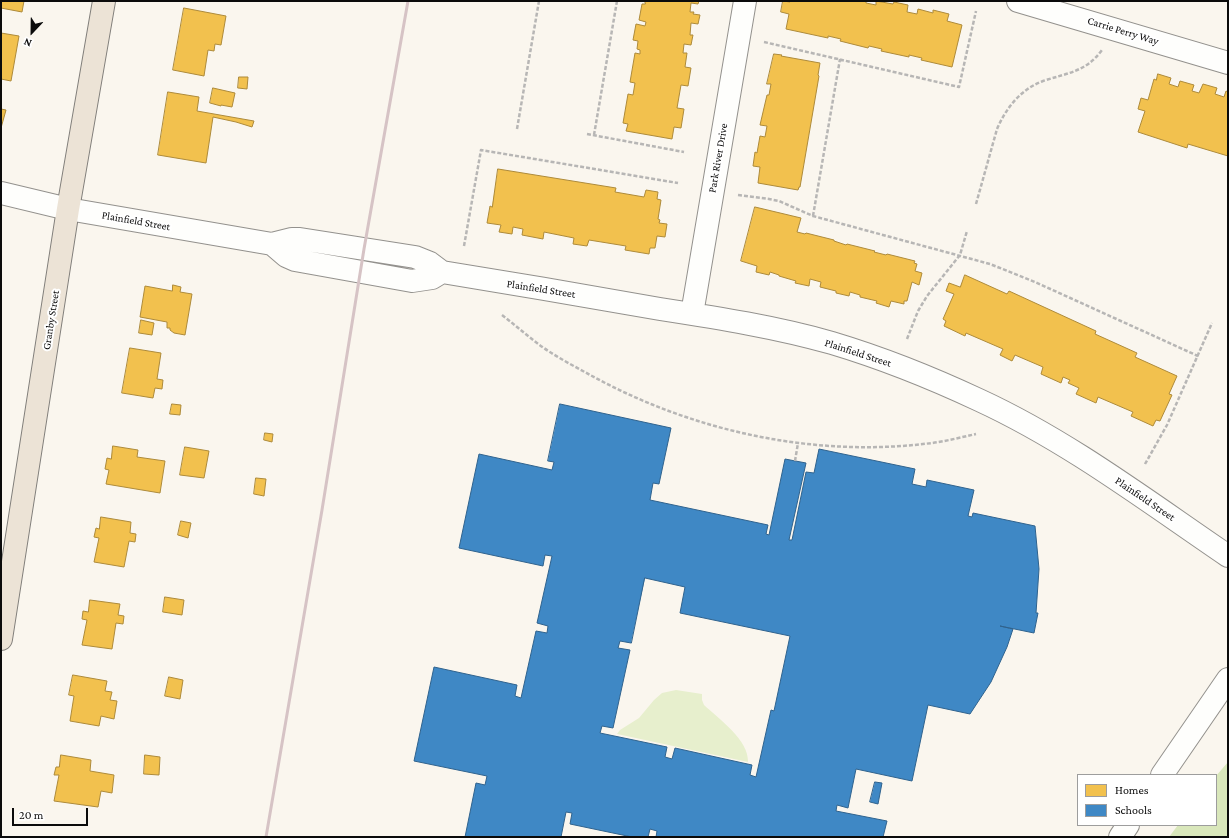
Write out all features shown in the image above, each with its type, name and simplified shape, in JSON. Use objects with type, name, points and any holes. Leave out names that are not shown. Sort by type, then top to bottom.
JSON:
[{"type":"main road","name":"Granby Street","points":[[1,639],[8,556],[104,1]]},
{"type":"street","name":"Park River Drive","points":[[692,314],[745,1]]},
{"type":"street","name":"Carrie Perry Way","points":[[1018,1],[1228,63]]},
{"type":"street","name":"Plainfield Street","points":[[1,193],[68,209],[272,244],[286,256],[295,260],[417,280],[432,278],[442,272],[692,314],[772,329],[833,344],[922,375],[1009,415],[1096,466],[1228,556]]},
{"type":"street","points":[[1163,774],[1228,679]]},
{"type":"street","points":[[1120,837],[1127,826]]},
{"type":"path","points":[[517,129],[539,1]]},
{"type":"path","points":[[594,135],[617,1]]},
{"type":"path","points":[[764,42],[958,87],[976,11]]},
{"type":"path","points":[[976,204],[997,129],[1002,118],[1016,100],[1026,91],[1043,82],[1071,74],[1079,70],[1093,60],[1104,46]]},
{"type":"path","points":[[813,216],[840,59]]},
{"type":"path","points":[[587,134],[684,152]]},
{"type":"path","points":[[464,246],[481,150],[678,183]]},
{"type":"path","points":[[738,195],[769,199],[813,216],[990,264],[1018,274],[1198,356]]},
{"type":"path","points":[[907,339],[918,311],[927,296],[960,255],[967,231]]},
{"type":"path","points":[[502,315],[538,344],[621,392],[672,413],[720,428],[798,443],[854,447],[932,443],[976,434]]},
{"type":"path","points":[[1145,464],[1167,425],[1212,322]]},
{"type":"path","points":[[795,461],[798,443]]},
{"type":"green space","points":[[676,690],[702,694],[704,705],[732,730],[744,746],[748,762],[617,734],[620,730],[639,718],[662,693]]},
{"type":"green space","points":[[1228,762],[1228,837],[1169,837],[1177,826],[1217,826],[1217,775]]},
{"type":"building: Homes","points":[[1,1],[24,1],[22,12],[1,8]]},
{"type":"building: Homes","points":[[645,1],[699,1],[698,4],[691,3],[690,12],[700,15],[698,24],[691,23],[690,35],[693,35],[691,45],[684,44],[683,53],[687,53],[685,67],[691,68],[688,86],[681,85],[677,108],[684,109],[681,128],[674,127],[672,139],[626,131],[628,124],[623,123],[628,94],[633,95],[635,83],[630,82],[635,53],[640,54],[640,50],[637,49],[638,41],[633,40],[636,24],[645,26],[646,22],[639,20],[642,4],[645,4]]},
{"type":"building: Homes","points":[[783,1],[866,1],[866,3],[876,5],[876,1],[893,4],[894,2],[908,5],[907,12],[917,14],[918,9],[933,13],[933,10],[949,14],[947,21],[962,25],[952,67],[921,60],[922,58],[909,55],[909,57],[881,51],[882,49],[869,46],[868,48],[840,41],[841,39],[828,36],[828,38],[786,29],[789,14],[781,12]]},
{"type":"building: Homes","points":[[184,8],[226,16],[221,45],[215,44],[214,51],[208,50],[204,76],[173,70]]},
{"type":"building: Homes","points":[[1,33],[19,36],[11,81],[1,79]]},
{"type":"building: Homes","points":[[774,54],[820,63],[800,187],[798,190],[758,183],[760,167],[753,166],[755,152],[757,153],[760,136],[765,137],[767,126],[760,125],[767,95],[769,95],[771,84],[767,84]]},
{"type":"building: Homes","points":[[1158,74],[1171,78],[1169,84],[1178,87],[1180,81],[1194,85],[1192,91],[1199,93],[1203,84],[1217,88],[1215,94],[1224,97],[1226,91],[1228,92],[1228,156],[1188,144],[1187,148],[1138,132],[1145,111],[1138,109],[1141,98],[1148,100],[1154,79],[1156,80]]},
{"type":"building: Homes","points":[[239,77],[248,77],[247,89],[238,88]]},
{"type":"building: Homes","points":[[213,88],[235,93],[232,107],[210,103]]},
{"type":"building: Homes","points":[[168,92],[199,97],[197,111],[254,121],[252,127],[213,117],[206,163],[158,155]]},
{"type":"building: Homes","points":[[1,109],[6,110],[1,128]]},
{"type":"building: Homes","points":[[498,169],[616,188],[615,192],[644,197],[646,190],[658,192],[657,199],[661,200],[658,219],[660,220],[659,223],[667,224],[665,237],[657,236],[655,248],[650,248],[649,254],[625,250],[626,246],[589,240],[587,246],[573,244],[574,238],[544,232],[543,239],[522,235],[523,229],[513,227],[512,234],[499,232],[501,225],[487,223],[490,206],[492,207]]},
{"type":"building: Homes","points":[[755,207],[801,218],[797,232],[915,261],[914,263],[917,264],[915,271],[922,273],[919,285],[912,282],[907,301],[904,301],[904,304],[891,301],[889,307],[876,303],[877,301],[860,297],[860,295],[850,292],[849,296],[836,293],[836,291],[820,287],[821,282],[810,279],[809,286],[795,283],[796,281],[770,272],[769,275],[756,272],[757,266],[741,261]]},
{"type":"building: Homes","points":[[965,275],[1007,294],[1009,291],[1096,331],[1095,334],[1137,353],[1135,357],[1177,376],[1169,394],[1172,395],[1160,421],[1156,420],[1153,426],[1131,416],[1133,412],[1098,397],[1096,403],[1076,394],[1079,388],[1068,383],[1070,380],[1063,377],[1061,383],[1041,374],[1043,367],[1015,355],[1012,361],[1000,355],[1003,349],[966,333],[965,336],[944,326],[946,321],[943,319],[954,294],[946,291],[949,283],[960,287]]},
{"type":"building: Homes","points":[[173,285],[181,287],[180,292],[192,294],[185,335],[174,333],[170,330],[170,328],[167,328],[167,322],[140,317],[145,286],[172,291]]},
{"type":"building: Homes","points":[[141,320],[154,323],[152,335],[139,333]]},
{"type":"building: Homes","points":[[130,348],[161,353],[157,379],[163,380],[162,389],[155,388],[153,398],[122,393]]},
{"type":"building: Homes","points":[[172,404],[181,405],[180,415],[170,414]]},
{"type":"building: Homes","points":[[265,433],[273,434],[272,442],[264,440]]},
{"type":"building: Homes","points":[[113,446],[138,450],[137,457],[165,461],[160,493],[106,484],[109,470],[105,469],[107,458],[111,459]]},
{"type":"building: Homes","points":[[185,447],[209,451],[204,478],[180,475]]},
{"type":"building: Homes","points":[[256,478],[266,479],[264,496],[254,494]]},
{"type":"building: Homes","points":[[101,517],[131,522],[130,533],[136,534],[135,542],[129,541],[124,567],[94,562],[99,538],[94,537],[96,528],[99,529]]},
{"type":"building: Homes","points":[[181,521],[191,523],[188,538],[178,535]]},
{"type":"building: Homes","points":[[165,597],[184,600],[182,615],[163,612]]},
{"type":"building: Homes","points":[[90,600],[120,604],[118,615],[124,616],[123,624],[116,623],[112,649],[82,645],[87,620],[82,619],[83,611],[88,612]]},
{"type":"building: Homes","points":[[73,675],[107,681],[105,691],[112,692],[110,700],[117,701],[114,719],[101,716],[99,726],[70,721],[74,696],[69,695]]},
{"type":"building: Homes","points":[[169,677],[183,680],[180,699],[165,696]]},
{"type":"building: Homes","points":[[61,755],[91,760],[90,771],[114,775],[112,793],[101,791],[98,807],[54,801],[59,775],[54,775],[56,767],[59,767]]},
{"type":"building: Homes","points":[[145,755],[160,757],[159,775],[144,774]]},
{"type":"building: Schools","points":[[560,404],[671,428],[659,484],[653,483],[650,500],[768,525],[766,534],[769,535],[785,459],[806,463],[789,540],[792,540],[806,472],[814,473],[819,449],[915,469],[912,484],[926,487],[927,480],[974,490],[968,516],[972,517],[973,513],[1035,526],[1039,569],[1036,613],[1038,613],[1034,633],[1000,626],[1013,629],[1007,647],[991,682],[970,714],[928,705],[912,781],[856,769],[848,808],[837,805],[836,811],[887,821],[883,837],[656,837],[657,831],[650,829],[648,837],[632,837],[570,824],[572,813],[566,812],[561,837],[465,837],[476,783],[485,785],[487,776],[414,761],[434,667],[517,685],[515,696],[521,698],[536,631],[547,633],[548,626],[537,623],[552,556],[545,555],[543,566],[459,548],[479,454],[552,470],[554,462],[548,461]],"holes":[[[645,578],[685,587],[680,613],[790,636],[774,711],[771,710],[756,777],[750,775],[752,765],[675,748],[672,759],[665,757],[667,747],[600,733],[602,726],[613,728],[630,650],[618,648],[620,641],[631,643]]]},
{"type":"building: Schools","points":[[875,782],[882,783],[878,804],[870,802]]},
{"type":"railway","points":[[266,837],[322,510],[364,249],[408,1]]}]
